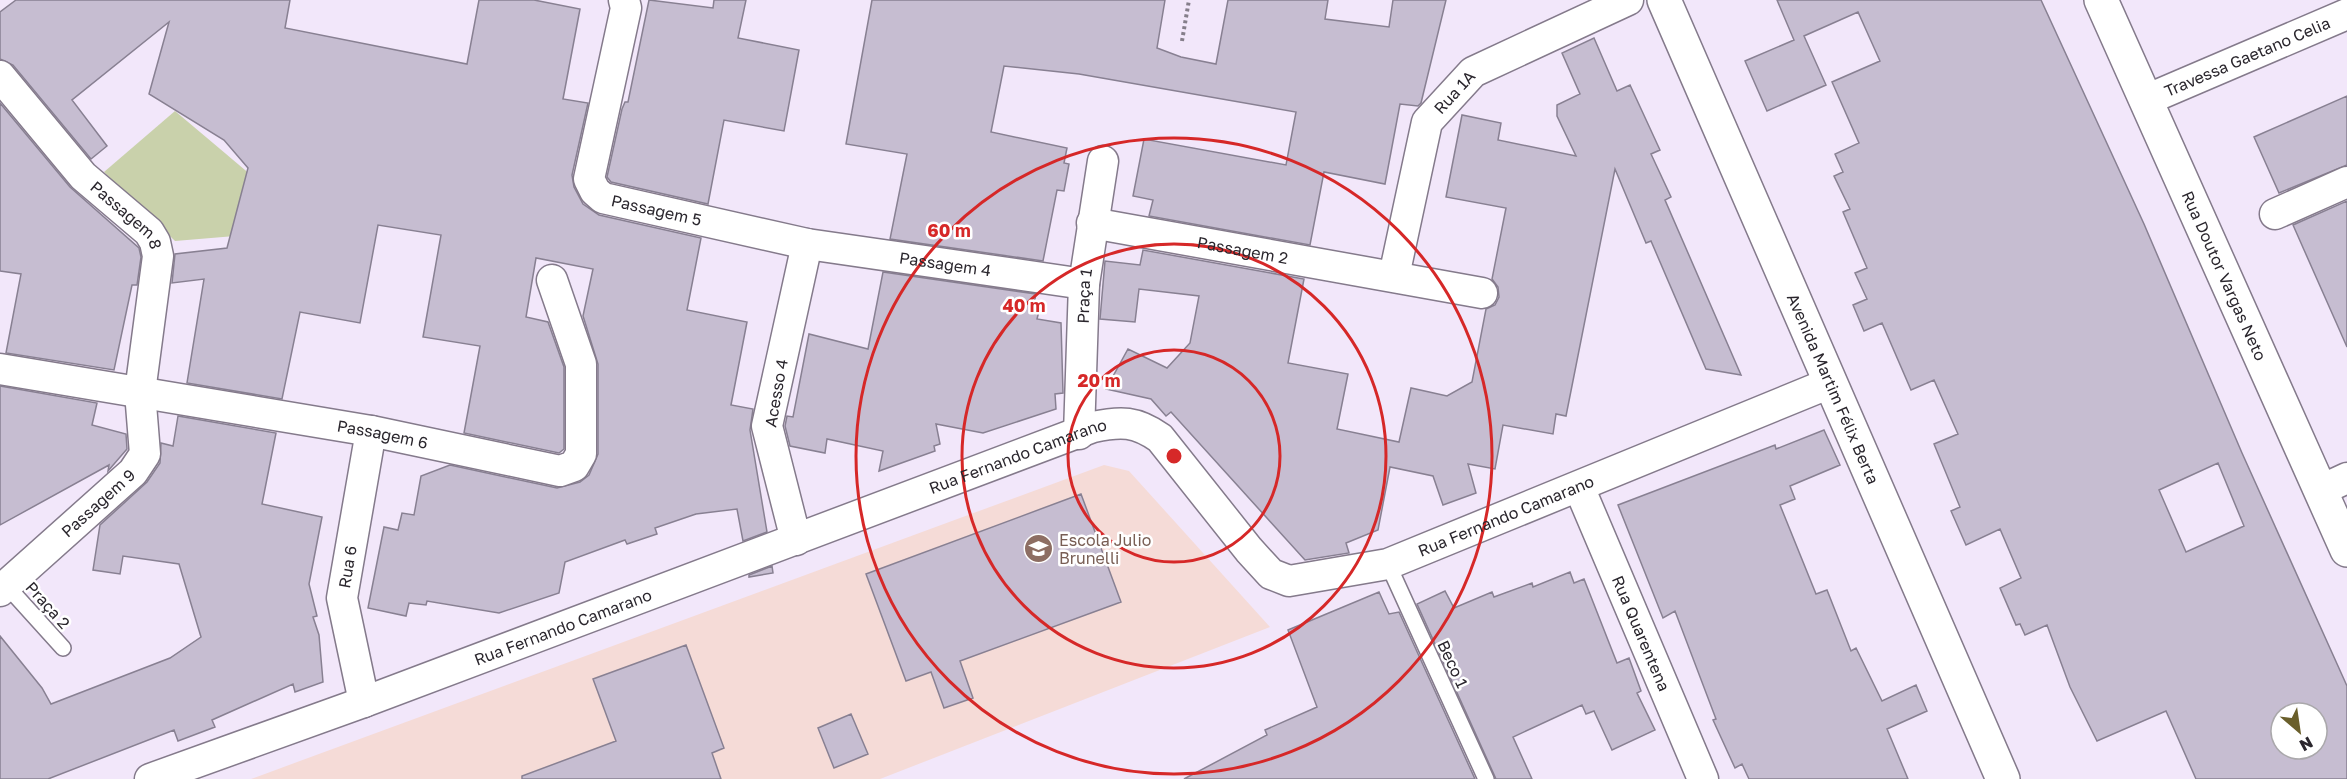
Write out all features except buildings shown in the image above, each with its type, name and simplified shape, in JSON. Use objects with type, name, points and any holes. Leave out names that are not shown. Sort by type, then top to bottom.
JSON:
[{"type":"main road","name":"Avenida Martim Félix Berta","points":[[1665,0],[2003,779]]},
{"type":"main road","name":"Rua Doutor Vargas Neto","points":[[2101,0],[2146,100],[2334,484],[2347,550]]},
{"type":"street","name":"Passagem 5","points":[[624,0],[626,8],[589,179],[595,191],[603,198],[807,244]]},
{"type":"street","name":"Rua 1A","points":[[1394,276],[1427,123],[1473,72],[1628,0]]},
{"type":"street","name":"Travessa Gaetano Celia","points":[[2146,100],[2347,14]]},
{"type":"street","name":"Passagem 8","points":[[0,75],[83,176],[149,232],[155,242],[158,256],[140,392]]},
{"type":"street","name":"Praça 1","points":[[1079,434],[1084,285],[1102,160]]},
{"type":"street","points":[[2275,214],[2347,182]]},
{"type":"street","name":"Passagem 2","points":[[1092,223],[1482,293]]},
{"type":"street","name":"Passagem 4","points":[[807,244],[1084,285]]},
{"type":"street","name":"Acesso 4","points":[[796,540],[767,426],[807,244]]},
{"type":"street","name":"Passagem 6","points":[[0,369],[371,431],[560,471],[574,466],[581,454],[581,364],[552,280]]},
{"type":"street","name":"Rua Fernando Camarano","points":[[150,779],[364,702],[1112,423],[1142,425],[1160,438],[1271,574],[1289,582],[1388,564],[1830,382]]},
{"type":"street","name":"Passagem 9","points":[[3,588],[139,465],[145,454],[140,392]]},
{"type":"street","name":"Rua 6","points":[[364,702],[342,598],[371,431]]},
{"type":"street","name":"Rua Quarentena","points":[[1579,487],[1704,779]]},
{"type":"lane","name":"Beco 1","points":[[1388,564],[1486,779]]},
{"type":"lane","name":"Praça 2","points":[[3,588],[63,648]]},
{"type":"path","points":[[1182,40],[1189,0]]},
{"type":"shaded area","name":"Escola Julio Brunelli","points":[[1104,465],[1129,471],[1270,627],[880,779],[251,779]]},
{"type":"green space","points":[[175,111],[257,180],[235,236],[175,241],[104,172]]},
{"type":"place","name":"Escola Julio Brunelli","points":[[1038,549]]}]
